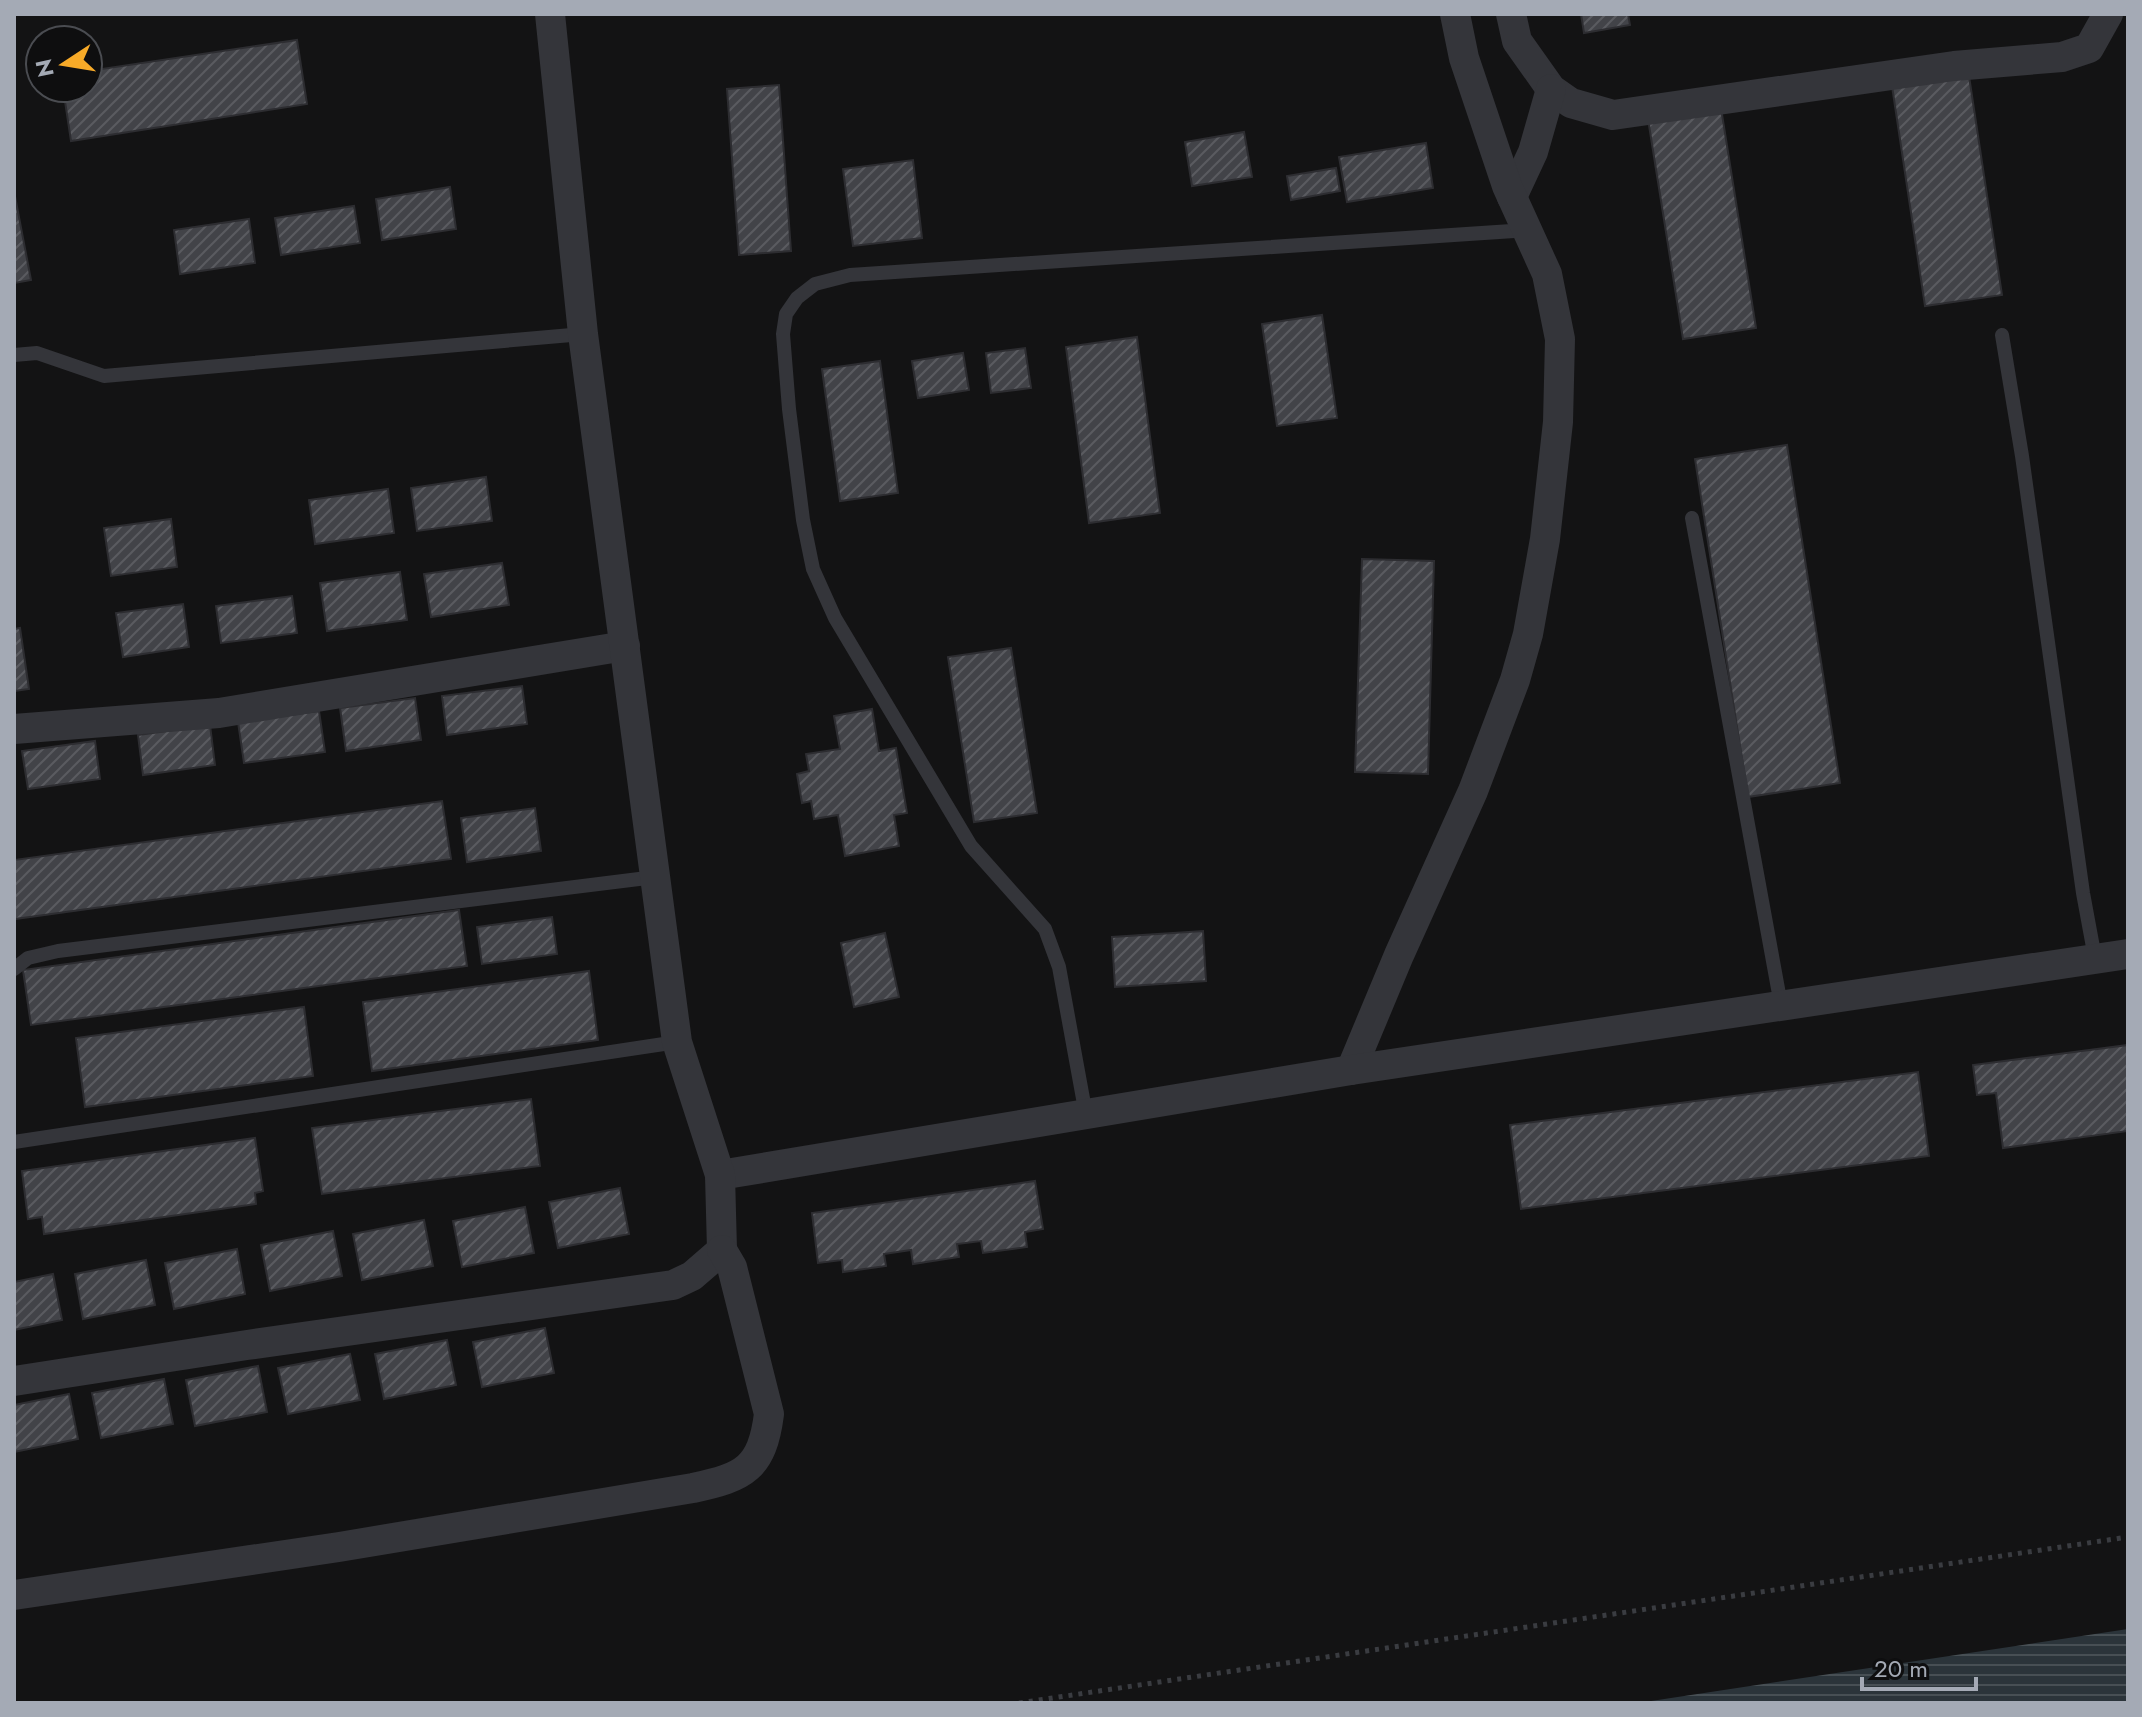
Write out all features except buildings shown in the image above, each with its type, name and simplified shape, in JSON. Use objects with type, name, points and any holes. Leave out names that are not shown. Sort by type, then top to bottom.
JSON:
[{"type":"street","points":[[14,1595],[339,1547],[678,1491],[740,1475],[757,1458],[766,1438],[769,1414],[732,1267],[722,1250],[720,1175],[677,1042],[583,334],[550,14]]},
{"type":"street","points":[[1351,1070],[1473,791],[1515,680],[1528,634],[1545,539],[1558,422],[1560,339],[1547,274],[1512,197],[1464,58],[1455,14]]},
{"type":"street","points":[[1511,14],[1517,41],[1551,89],[1571,103],[1613,115],[1954,66],[2062,57],[2089,48],[2108,14]]},
{"type":"street","points":[[1512,197],[1533,152],[1551,89]]},
{"type":"street","points":[[14,729],[219,713],[625,646]]},
{"type":"street","points":[[720,1175],[1351,1070],[2128,954]]},
{"type":"street","points":[[14,1381],[673,1285],[692,1276],[722,1250]]},
{"type":"lane","points":[[1086,1116],[1059,967],[1045,929],[971,846],[835,618],[813,569],[803,520],[783,363],[786,314],[797,298],[815,284],[850,275],[1528,230]]},
{"type":"lane","points":[[14,355],[37,353],[104,376],[583,334]]},
{"type":"lane","points":[[2002,335],[2095,958]]},
{"type":"lane","points":[[1692,518],[1781,1005]]},
{"type":"lane","points":[[14,969],[28,958],[58,951],[655,877]]},
{"type":"lane","points":[[14,1142],[677,1042]]},
{"type":"path","points":[[1019,1703],[2128,1537]]},
{"type":"shaded area","points":[[2128,1629],[2128,1703],[1638,1703]]}]
